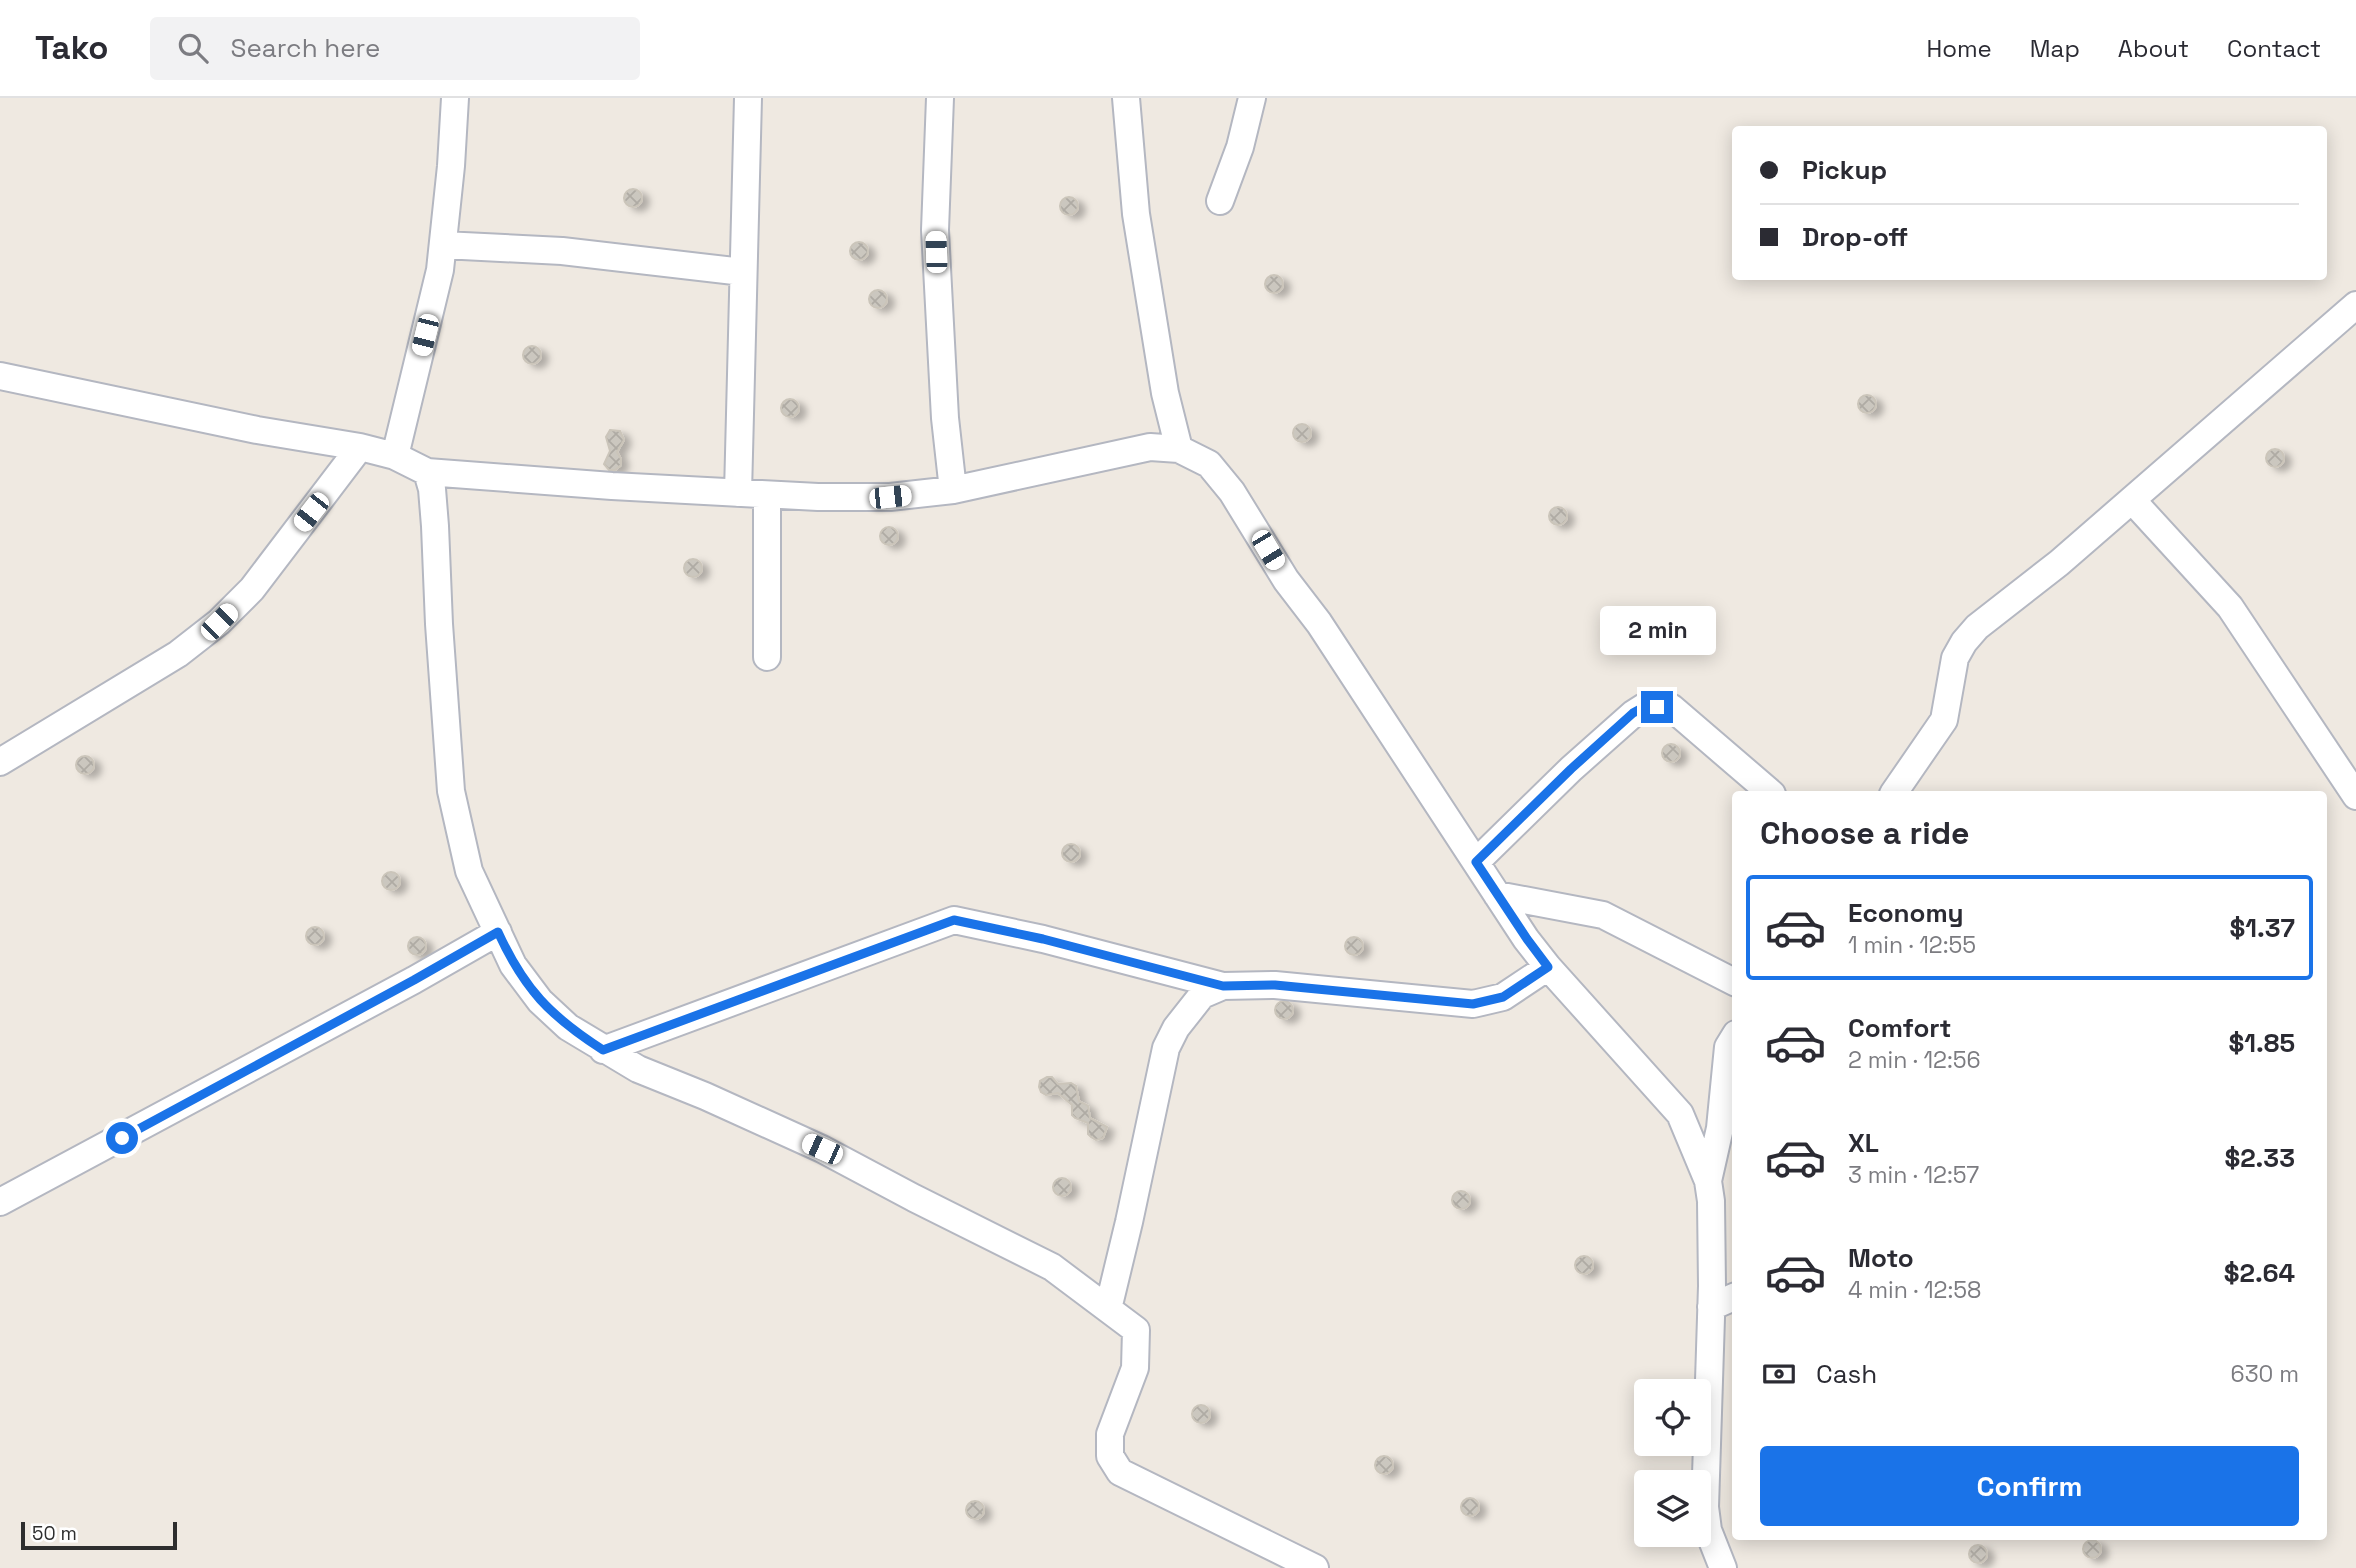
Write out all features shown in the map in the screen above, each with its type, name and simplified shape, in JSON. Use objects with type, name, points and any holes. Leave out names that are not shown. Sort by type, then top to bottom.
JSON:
[{"type":"street","points":[[395,456],[431,310],[443,244],[455,98]]},
{"type":"street","points":[[738,493],[748,98]]},
{"type":"street","points":[[940,98],[935,230],[945,418],[953,490]]},
{"type":"street","points":[[1126,98],[1136,214],[1165,393],[1180,449]]},
{"type":"street","points":[[1220,201],[1241,147],[1252,98]]},
{"type":"street","points":[[443,244],[562,251],[743,272]]},
{"type":"street","points":[[1895,791],[1944,720],[1951,671],[1964,642],[1977,627],[2059,563],[2356,305]]},
{"type":"street","points":[[0,376],[257,430],[360,447],[395,456],[427,472],[612,486],[767,495],[890,497],[953,490],[1150,447],[1180,449],[1209,464],[1232,492],[1286,580],[1319,623],[1497,895],[1548,967],[1680,1114],[1708,1181],[1711,1201],[1705,1507],[1708,1530],[1723,1568]]},
{"type":"street","points":[[0,762],[178,654],[219,622],[252,589],[360,447]]},
{"type":"street","points":[[427,472],[432,489],[435,526],[439,624],[452,791],[469,871],[513,965],[540,1001],[568,1027],[638,1069],[822,1149],[1052,1267],[1136,1330],[1136,1368],[1110,1434],[1110,1456],[1120,1472],[1315,1568]]},
{"type":"street","points":[[767,495],[767,657]]},
{"type":"street","points":[[2132,500],[2230,607],[2356,796]]},
{"type":"street","points":[[1476,862],[1571,769],[1633,713],[1644,707],[1672,708],[1769,791]]},
{"type":"street","points":[[1497,895],[1603,915],[1732,981]]},
{"type":"street","points":[[603,1050],[954,920],[1043,939],[1223,986],[1275,985],[1473,1004],[1503,997],[1548,967]]},
{"type":"street","points":[[0,1202],[414,980],[498,932]]},
{"type":"street","points":[[1108,1309],[1166,1048],[1177,1028],[1202,995],[1223,986]]},
{"type":"street","points":[[1708,1181],[1720,1128],[1732,1050]]},
{"type":"street","points":[[1711,1307],[1732,1298]]},
{"type":"building","points":[[633,189],[639,192],[642,198],[639,204],[633,207],[627,204],[624,198],[627,192]]},
{"type":"building","points":[[1069,197],[1075,200],[1078,206],[1075,212],[1069,215],[1063,212],[1060,206],[1063,200]]},
{"type":"building","points":[[859,242],[865,245],[868,251],[865,257],[859,260],[853,257],[850,251],[853,245]]},
{"type":"building","points":[[1274,275],[1280,278],[1283,284],[1280,290],[1274,293],[1268,290],[1265,284],[1268,278]]},
{"type":"building","points":[[878,290],[884,293],[887,299],[884,305],[878,308],[872,305],[869,299],[872,293]]},
{"type":"building","points":[[532,346],[538,349],[541,355],[538,361],[532,364],[526,361],[523,355],[526,349]]},
{"type":"building","points":[[1867,395],[1873,398],[1876,404],[1873,410],[1867,413],[1861,410],[1858,404],[1861,398]]},
{"type":"building","points":[[790,399],[796,402],[799,408],[796,414],[790,417],[784,414],[781,408],[784,402]]},
{"type":"building","points":[[1302,424],[1308,427],[1311,433],[1308,439],[1302,442],[1296,439],[1293,433],[1296,427]]},
{"type":"building","points":[[610,430],[620,431],[624,440],[617,452],[621,465],[615,470],[609,470],[604,464],[610,451],[606,437]]},
{"type":"building","points":[[2275,449],[2281,452],[2284,458],[2281,464],[2275,467],[2269,464],[2266,458],[2269,452]]},
{"type":"building","points":[[1558,507],[1564,510],[1567,516],[1564,522],[1558,525],[1552,522],[1549,516],[1552,510]]},
{"type":"building","points":[[889,527],[895,530],[898,536],[895,542],[889,545],[883,542],[880,536],[883,530]]},
{"type":"building","points":[[693,559],[699,562],[702,568],[699,574],[693,577],[687,574],[684,568],[687,562]]},
{"type":"building","points":[[1671,744],[1677,747],[1680,753],[1677,759],[1671,762],[1665,759],[1662,753],[1665,747]]},
{"type":"building","points":[[85,756],[91,759],[94,765],[91,771],[85,774],[79,771],[76,765],[79,759]]},
{"type":"building","points":[[1071,844],[1077,847],[1080,853],[1077,859],[1071,862],[1065,859],[1062,853],[1065,847]]},
{"type":"building","points":[[391,872],[397,875],[400,881],[397,887],[391,890],[385,887],[382,881],[385,875]]},
{"type":"building","points":[[315,927],[321,930],[324,936],[321,942],[315,945],[309,942],[306,936],[309,930]]},
{"type":"building","points":[[417,937],[423,940],[426,946],[423,952],[417,955],[411,952],[408,946],[411,940]]},
{"type":"building","points":[[1354,937],[1360,940],[1363,946],[1360,952],[1354,955],[1348,952],[1345,946],[1348,940]]},
{"type":"building","points":[[1284,1001],[1290,1004],[1293,1010],[1290,1016],[1284,1019],[1278,1016],[1275,1010],[1278,1004]]},
{"type":"building","points":[[1052,1077],[1058,1084],[1071,1083],[1076,1086],[1079,1101],[1088,1106],[1090,1118],[1107,1127],[1103,1138],[1096,1140],[1088,1134],[1088,1123],[1072,1115],[1072,1105],[1058,1093],[1046,1095],[1041,1092],[1040,1081]]},
{"type":"building","points":[[1062,1178],[1068,1181],[1071,1187],[1068,1193],[1062,1196],[1056,1193],[1053,1187],[1056,1181]]},
{"type":"building","points":[[1461,1191],[1467,1194],[1470,1200],[1467,1206],[1461,1209],[1455,1206],[1452,1200],[1455,1194]]},
{"type":"building","points":[[1584,1256],[1590,1259],[1593,1265],[1590,1271],[1584,1274],[1578,1271],[1575,1265],[1578,1259]]},
{"type":"building","points":[[1201,1405],[1207,1408],[1210,1414],[1207,1420],[1201,1423],[1195,1420],[1192,1414],[1195,1408]]},
{"type":"building","points":[[1384,1456],[1390,1459],[1393,1465],[1390,1471],[1384,1474],[1378,1471],[1375,1465],[1378,1459]]},
{"type":"building","points":[[1470,1498],[1476,1501],[1479,1507],[1476,1513],[1470,1516],[1464,1513],[1461,1507],[1464,1501]]},
{"type":"building","points":[[975,1501],[981,1504],[984,1510],[981,1516],[975,1519],[969,1516],[966,1510],[969,1504]]},
{"type":"building","points":[[2092,1540],[2098,1543],[2101,1549],[2098,1555],[2092,1558],[2086,1555],[2083,1549],[2086,1543]]},
{"type":"building","points":[[1978,1545],[1984,1548],[1987,1554],[1984,1560],[1978,1563],[1972,1560],[1969,1554],[1972,1548]]},
{"type":"route","points":[[122,1138],[498,932],[513,965],[540,1001],[568,1027],[603,1050],[954,920],[1043,939],[1223,986],[1275,985],[1446,1003],[1486,1002],[1503,997],[1548,967],[1476,862],[1633,713],[1644,707],[1657,707]]}]
